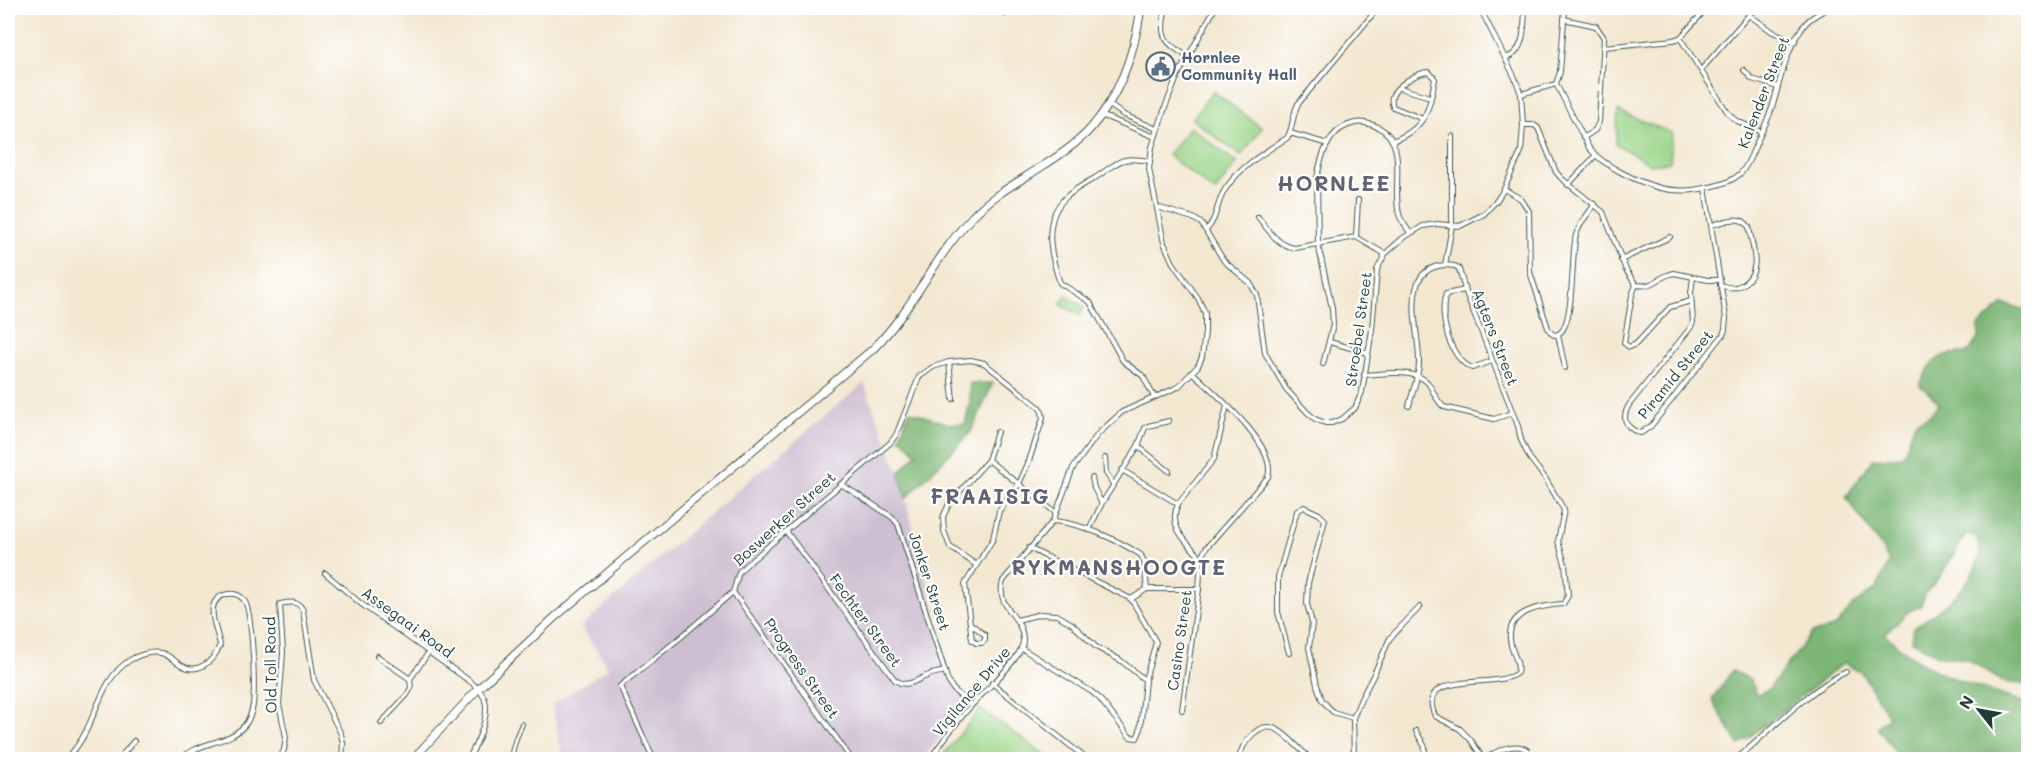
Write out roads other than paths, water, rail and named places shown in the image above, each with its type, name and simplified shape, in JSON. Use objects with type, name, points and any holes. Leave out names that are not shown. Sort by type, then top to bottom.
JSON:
[{"type":"highway","points":[[412,759],[478,689],[581,595],[861,360],[884,338],[901,318],[948,247],[972,217],[1009,187],[1079,140],[1108,104],[1123,77],[1134,44],[1141,8]]},
{"type":"street","points":[[1001,8],[1005,14]]},
{"type":"street","points":[[1012,8],[1019,12],[1022,8]]},
{"type":"street","points":[[1166,8],[1162,27],[1163,37],[1171,46],[1188,57]]},
{"type":"street","name":"Vigilance Drive","points":[[929,759],[970,706],[1015,659],[1021,648],[1022,636],[1016,620],[1002,601],[1001,588],[1007,575],[1053,521],[1073,468],[1098,434],[1122,412],[1178,387],[1197,366],[1204,350],[1205,313],[1164,243],[1150,178],[1150,161],[1155,137],[1173,86],[1215,8]]},
{"type":"street","points":[[1206,230],[1214,220],[1226,188],[1252,162],[1287,138],[1298,104],[1378,8]]},
{"type":"street","points":[[1480,8],[1521,94],[1556,84],[1560,72],[1565,8]]},
{"type":"street","points":[[1505,58],[1510,57],[1520,48],[1525,8]]},
{"type":"street","points":[[1605,47],[1680,38],[1707,8]]},
{"type":"street","points":[[1701,70],[1755,8]]},
{"type":"street","name":"Kalender Street","points":[[1556,84],[1583,138],[1595,156],[1651,186],[1668,190],[1705,188],[1727,182],[1742,172],[1771,111],[1795,41],[1805,24],[1829,8]]},
{"type":"street","points":[[1749,15],[1773,32],[1795,41]]},
{"type":"street","points":[[1564,19],[1596,26],[1604,38],[1599,122],[1595,130],[1583,138]]},
{"type":"street","points":[[1680,38],[1728,112],[1735,120],[1761,132]]},
{"type":"street","points":[[1744,70],[1752,79],[1778,87]]},
{"type":"street","points":[[1392,141],[1413,130],[1423,119],[1427,112],[1435,79],[1429,72],[1418,74],[1399,88],[1392,97],[1393,107],[1423,119]]},
{"type":"street","points":[[1399,88],[1430,97]]},
{"type":"street","name":"Stroebel Street","points":[[1157,207],[1193,218],[1201,223],[1224,261],[1250,283],[1259,302],[1267,358],[1286,389],[1310,415],[1325,423],[1332,423],[1350,413],[1362,392],[1372,330],[1377,270],[1385,254],[1410,233],[1430,224],[1452,226],[1467,223],[1484,214],[1497,200],[1521,152],[1523,125],[1521,94]]},
{"type":"street","points":[[1108,104],[1124,115],[1158,129]]},
{"type":"street","points":[[1100,115],[1155,137]]},
{"type":"street","points":[[1323,364],[1333,325],[1332,308],[1318,244],[1317,179],[1318,170],[1333,135],[1349,124],[1358,122],[1374,125],[1388,134],[1392,141],[1398,156],[1398,207],[1400,217],[1410,233]]},
{"type":"street","points":[[1523,125],[1534,125],[1538,128],[1556,172],[1568,185],[1603,212],[1621,260],[1630,279],[1636,285],[1648,285],[1674,273],[1719,282],[1735,288],[1746,283],[1755,269],[1749,227],[1740,219],[1712,225]]},
{"type":"street","points":[[1290,133],[1328,144]]},
{"type":"street","points":[[1409,406],[1419,366],[1414,322],[1416,291],[1426,270],[1435,265],[1445,265],[1452,226],[1452,136]]},
{"type":"street","points":[[1568,185],[1595,156]]},
{"type":"street","points":[[1150,161],[1122,160],[1069,195],[1058,209],[1050,232],[1050,242],[1060,283],[1090,302],[1123,361],[1143,376],[1154,397]]},
{"type":"street","points":[[1705,188],[1719,282]]},
{"type":"street","points":[[1504,189],[1521,199],[1529,211],[1530,272],[1548,328],[1551,333],[1558,335]]},
{"type":"street","points":[[1356,237],[1358,200]]},
{"type":"street","points":[[1558,335],[1566,326],[1569,313],[1576,233],[1595,204]]},
{"type":"street","points":[[1258,217],[1269,232],[1287,248],[1356,237],[1385,254]]},
{"type":"street","points":[[1621,260],[1670,237]]},
{"type":"street","name":"Agters Street","points":[[1445,265],[1459,269],[1524,447],[1564,510],[1558,541],[1565,564],[1568,596],[1563,604],[1538,606],[1524,612],[1514,622],[1511,628],[1510,644],[1518,669],[1513,676],[1446,686],[1432,693],[1432,707],[1435,716],[1452,724],[1470,738],[1484,759]]},
{"type":"street","name":"Piramid Street","points":[[1694,277],[1691,327],[1625,413],[1624,421],[1635,432],[1641,433],[1651,426],[1723,335],[1726,318],[1719,282]]},
{"type":"street","points":[[1636,285],[1632,295],[1624,343],[1629,347],[1636,344],[1670,307],[1691,301]]},
{"type":"street","points":[[1465,290],[1446,294],[1444,325],[1459,360],[1464,364],[1472,368],[1492,362]]},
{"type":"street","points":[[1558,335],[1565,368]]},
{"type":"street","points":[[1329,342],[1368,353]]},
{"type":"street","points":[[953,399],[949,362],[971,360],[984,363],[1039,407],[1043,418],[1019,484],[1001,507],[993,539],[964,584],[972,640],[976,644],[982,643],[985,635],[971,624]]},
{"type":"street","name":"Boswerker Street","points":[[654,759],[620,686],[733,591],[741,569],[890,443],[896,435],[919,377],[933,367],[949,362]]},
{"type":"street","points":[[1192,372],[1227,406],[1264,449],[1269,472],[1268,477],[1206,548],[1201,558],[1175,526],[1175,512],[1178,504],[1214,459],[1227,406]]},
{"type":"street","points":[[1364,375],[1416,376],[1426,382],[1439,403],[1444,406],[1494,419],[1512,413]]},
{"type":"street","points":[[1089,530],[1101,503],[1138,446],[1146,427],[1169,421]]},
{"type":"street","points":[[976,564],[950,547],[944,531],[943,517],[949,504],[988,460],[997,432]]},
{"type":"street","points":[[1138,446],[1169,471]]},
{"type":"street","points":[[1105,458],[1106,473],[1113,484]]},
{"type":"street","points":[[988,460],[1056,513]]},
{"type":"street","points":[[1122,470],[1178,504]]},
{"type":"street","points":[[1092,478],[1101,503]]},
{"type":"street","name":"Jonker Street","points":[[841,484],[892,517],[898,524],[945,671],[953,689],[970,706]]},
{"type":"street","points":[[1289,653],[1278,612],[1278,577],[1297,511],[1304,507],[1319,514],[1324,520],[1308,583],[1307,603],[1312,623],[1309,648],[1317,686],[1322,700],[1333,712],[1353,718]]},
{"type":"street","points":[[1053,521],[1089,530],[1141,555],[1147,589]]},
{"type":"street","name":"Fechter Street","points":[[786,531],[895,680],[903,685],[945,671]]},
{"type":"street","points":[[1021,648],[1092,692],[1130,737],[1135,739],[1138,737],[1145,680],[1156,646],[1155,640],[1131,599],[1029,548]]},
{"type":"street","name":"Casino Street","points":[[1182,710],[1199,589],[1201,558]]},
{"type":"street","name":"Assegaai Road","points":[[325,573],[360,603],[478,689]]},
{"type":"street","points":[[1131,599],[1147,589],[1199,589]]},
{"type":"street","name":"Progress Street","points":[[733,591],[852,759]]},
{"type":"street","points":[[64,759],[81,742],[113,676],[130,660],[155,653],[168,656],[187,668],[199,667],[208,663],[220,645],[212,620],[213,607],[221,597],[228,594],[237,595],[243,598],[247,605],[250,624],[254,694],[249,719],[242,729],[231,736],[192,749],[180,759]]},
{"type":"street","name":"Old Toll Road","points":[[279,759],[284,750],[286,737],[279,704],[283,653],[280,604],[296,602],[303,611],[312,672],[320,696],[343,743],[342,759]]},
{"type":"street","points":[[1354,759],[1353,718],[1386,645],[1420,607]]},
{"type":"street","points":[[1016,620],[1041,614],[1057,615],[1072,624],[1096,647],[1120,660],[1145,680]]},
{"type":"street","points":[[381,723],[407,695],[411,688],[410,679],[429,652]]},
{"type":"street","points":[[377,656],[410,679]]},
{"type":"street","points":[[1736,759],[1796,707],[1846,672]]},
{"type":"street","points":[[992,683],[1088,759]]},
{"type":"street","points":[[468,759],[477,741],[485,715],[486,703],[478,689]]},
{"type":"street","points":[[510,759],[522,724]]},
{"type":"street","points":[[1239,759],[1242,748],[1251,735],[1260,728],[1269,726],[1284,734],[1300,751],[1313,759]]},
{"type":"street","points":[[1416,731],[1425,747],[1424,759]]},
{"type":"street","points":[[118,759],[134,741]]},
{"type":"street","points":[[1484,759],[1497,751],[1519,746],[1527,750],[1525,759]]},
{"type":"place","name":"Hornlee Community Hall","points":[[1160,66]]},
{"type":"district","name":"HORNLEE","points":[[1334,182]]},
{"type":"district","name":"FRAAISIG","points":[[990,495]]},
{"type":"district","name":"RYKMANSHOOGTE","points":[[1119,566]]}]
